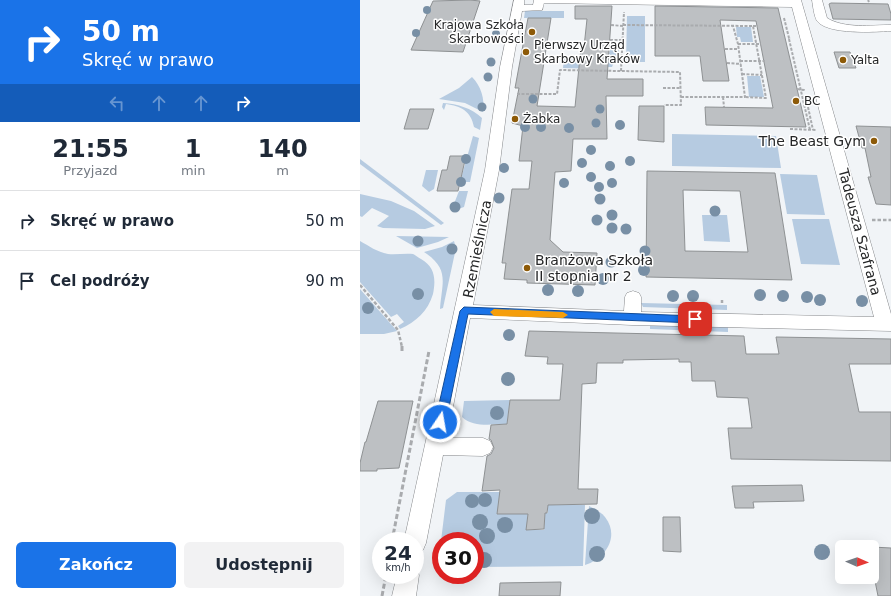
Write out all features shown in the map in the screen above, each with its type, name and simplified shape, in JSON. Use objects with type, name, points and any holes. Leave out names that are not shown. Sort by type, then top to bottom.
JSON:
[{"type":"street","points":[[538,8],[540,0],[797,2]]},
{"type":"street","points":[[817,0],[822,20],[829,25],[838,27],[891,28]]},
{"type":"street","name":"Tadeusza Szafrana","points":[[797,2],[888,324]]},
{"type":"street","points":[[518,4],[538,8],[565,8]]},
{"type":"street","name":"Rzemieślnicza","points":[[417,532],[492,170],[506,67],[518,4]]},
{"type":"street","points":[[632,318],[633,297]]},
{"type":"street","points":[[464,311],[632,318],[888,324]]},
{"type":"street","points":[[435,446],[483,447]]},
{"type":"street","points":[[404,596],[406,584]]},
{"type":"path","points":[[621,71],[624,12]]},
{"type":"path","points":[[783,14],[802,90],[810,130]]},
{"type":"path","points":[[697,20],[697,26]]},
{"type":"path","points":[[611,26],[758,26]]},
{"type":"path","points":[[733,26],[738,44],[745,97]]},
{"type":"path","points":[[681,97],[766,98],[753,26]]},
{"type":"path","points":[[610,40],[622,40]]},
{"type":"path","points":[[738,44],[761,44]]},
{"type":"path","points":[[609,49],[622,49]]},
{"type":"path","points":[[725,49],[738,49]]},
{"type":"path","points":[[727,64],[765,61]]},
{"type":"path","points":[[514,94],[557,94],[560,70],[680,72],[681,105],[664,105]]},
{"type":"path","points":[[742,74],[762,75]]},
{"type":"path","points":[[663,88],[680,88]]},
{"type":"path","points":[[797,89],[802,90]]},
{"type":"path","points":[[723,97],[724,107]]},
{"type":"path","points":[[790,129],[813,130],[813,127]]},
{"type":"path","points":[[360,285],[398,330],[402,344],[402,352]]},
{"type":"path","points":[[394,532],[429,351]]},
{"type":"path","points":[[382,596],[384,584]]},
{"type":"shaded area","points":[[525,11],[564,11],[564,18],[524,18]]},
{"type":"shaded area","points":[[627,16],[645,16],[645,62],[626,62]]},
{"type":"shaded area","points":[[736,27],[751,27],[753,42],[741,42],[740,37],[737,37]]},
{"type":"shaded area","points":[[610,50],[619,50],[618,62],[614,62],[612,67],[603,67],[603,69],[563,68],[564,58],[608,58]]},
{"type":"shaded area","points":[[747,76],[760,76],[764,97],[749,97]]},
{"type":"shaded area","points":[[472,77],[478,84],[482,93],[483,112],[465,103],[439,99],[459,88]]},
{"type":"shaded area","points":[[443,103],[464,107],[478,115],[482,118],[480,130],[474,127],[468,113],[464,110],[456,106],[446,104],[444,110],[442,107]]},
{"type":"shaded area","points":[[672,134],[776,136],[781,168],[672,166]]},
{"type":"shaded area","points":[[473,136],[479,138],[470,182],[460,182]]},
{"type":"shaded area","points":[[360,159],[444,223],[441,225],[360,164]]},
{"type":"shaded area","points":[[426,170],[438,170],[434,189],[429,192],[422,186]]},
{"type":"shaded area","points":[[780,174],[817,175],[825,215],[787,214]]},
{"type":"shaded area","points":[[459,191],[468,191],[464,207],[455,210],[452,209]]},
{"type":"shaded area","points":[[360,194],[391,201],[414,211],[435,226],[425,229],[383,228],[377,226],[389,216],[372,208],[362,217],[360,216]]},
{"type":"shaded area","points":[[702,215],[727,215],[730,242],[704,241]]},
{"type":"shaded area","points":[[792,219],[829,219],[840,265],[801,264]]},
{"type":"shaded area","points":[[396,236],[449,237],[417,248]]},
{"type":"shaded area","points":[[360,241],[373,249],[384,253],[413,254],[426,262],[432,270],[434,278],[433,294],[428,306],[421,315],[400,329],[398,326],[404,322],[397,314],[391,317],[360,282]]},
{"type":"shaded area","points":[[454,241],[456,248],[443,308],[440,309],[443,284],[441,270],[438,264],[424,252],[442,247]]},
{"type":"shaded area","points":[[360,289],[397,331],[384,334],[360,334]]},
{"type":"shaded area","points":[[641,303],[727,305],[727,310],[643,307]]},
{"type":"shaded area","points":[[650,325],[728,327],[728,332],[650,329]]},
{"type":"shaded area","points":[[510,400],[507,424],[478,424],[472,423],[462,417],[464,401]]},
{"type":"shaded area","points":[[457,492],[500,492],[528,514],[527,530],[544,530],[545,513],[548,513],[548,505],[585,505],[583,566],[484,567],[484,532],[442,532],[446,500]]},
{"type":"shaded area","points":[[589,506],[600,512],[605,517],[609,524],[611,539],[605,552],[593,562],[585,565]]},
{"type":"building","points":[[433,1],[480,1],[463,52],[411,50]]},
{"type":"building","points":[[829,4],[888,4],[891,20],[833,19]]},
{"type":"building","points":[[575,6],[612,6],[607,79],[643,79],[643,96],[606,96],[607,139],[573,139],[571,171],[555,172],[550,240],[563,252],[597,253],[595,285],[527,283],[527,280],[504,279],[506,263],[502,263],[512,189],[529,189],[532,161],[519,161],[523,126],[512,123],[519,88],[515,88],[528,18],[551,18],[537,106],[575,107],[581,47],[584,47],[587,19],[575,19]]},
{"type":"building","points":[[655,6],[778,8],[806,127],[706,125],[705,107],[773,108],[756,21],[720,20],[729,81],[703,81],[700,56],[655,56]]},
{"type":"building","points":[[834,52],[850,52],[856,68],[839,68]]},
{"type":"building","points":[[639,106],[664,106],[664,142],[638,140]]},
{"type":"building","points":[[410,109],[434,109],[428,129],[404,129]]},
{"type":"building","points":[[856,126],[891,127],[891,205],[876,204],[868,177],[871,177],[865,148],[862,148]]},
{"type":"building","points":[[450,156],[466,156],[458,191],[437,191],[442,170],[447,170]]},
{"type":"building","points":[[647,171],[775,173],[792,280],[646,277]],"holes":[[[683,190],[740,191],[748,252],[685,251]]]},
{"type":"building","points":[[529,331],[744,336],[746,354],[779,354],[776,337],[891,339],[891,364],[849,364],[859,412],[891,412],[891,461],[731,459],[728,428],[752,428],[748,398],[717,397],[715,381],[692,381],[691,362],[679,362],[679,359],[623,360],[623,363],[597,363],[596,383],[582,384],[578,489],[598,489],[597,504],[548,505],[547,513],[545,513],[544,529],[526,530],[528,514],[497,514],[500,490],[482,491],[487,456],[491,454],[494,448],[491,440],[489,439],[491,425],[507,424],[510,400],[560,400],[563,364],[547,364],[548,357],[525,356]]},
{"type":"building","points":[[378,401],[413,401],[399,468],[377,469],[377,471],[360,471],[360,463],[365,442]]},
{"type":"building","points":[[802,485],[804,501],[753,502],[754,508],[735,508],[732,486]]},
{"type":"building","points":[[663,517],[680,517],[681,552],[663,551]]},
{"type":"building","points":[[879,547],[891,548],[891,596],[878,596],[876,584],[879,584]]},
{"type":"building","points":[[561,582],[560,596],[499,596],[500,583]]},
{"type":"slow traffic","points":[[494,312],[563,315]]},
{"type":"place","name":"Krajowa Szkoła Skarbowości","points":[[532,32]]},
{"type":"place","name":"Pierwszy Urząd Skarbowy Kraków","points":[[526,52]]},
{"type":"place","name":"Yalta","points":[[843,60]]},
{"type":"place","name":"BC","points":[[796,101]]},
{"type":"place","name":"Żabka","points":[[515,119]]},
{"type":"place","name":"The Beast Gym","points":[[874,141]]},
{"type":"place","name":"Branżowa Szkoła II stopnia nr 2","points":[[527,268]]},
{"type":"route","points":[[440,422],[464,311],[695,319]]}]
